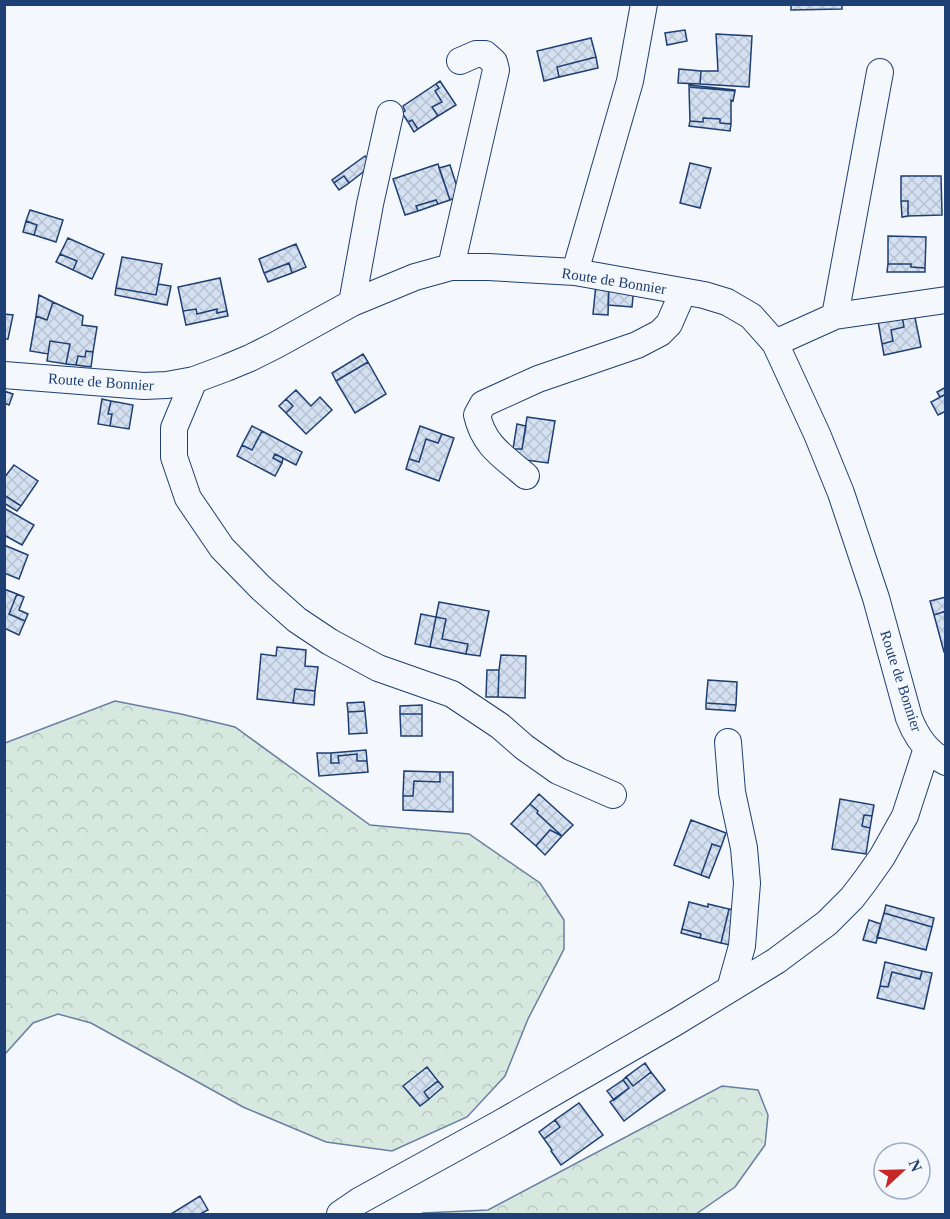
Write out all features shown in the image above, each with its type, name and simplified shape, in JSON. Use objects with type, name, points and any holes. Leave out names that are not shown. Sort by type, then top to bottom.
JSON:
[{"type":"street","points":[[575,272],[630,81],[644,4]]},
{"type":"street","points":[[451,267],[496,70],[494,62],[485,54],[476,54],[460,61]]},
{"type":"street","points":[[835,316],[880,72]]},
{"type":"street","points":[[352,303],[370,204],[390,114]]},
{"type":"street","name":"Route de Bonnier","points":[[4,375],[144,386],[194,380],[250,358],[352,303],[415,277],[451,267],[575,272],[704,295],[727,303],[751,316],[775,343],[841,493],[876,598],[915,734],[936,755]]},
{"type":"street","points":[[526,476],[492,447],[480,429],[477,415],[483,404],[538,379],[637,345],[660,333],[669,324],[683,292]]},
{"type":"street","points":[[775,343],[835,316],[945,300]]},
{"type":"street","points":[[194,380],[174,428],[174,458],[188,498],[222,549],[261,588],[297,620],[330,642],[378,668],[452,694],[500,726],[524,747],[558,771],[613,795]]},
{"type":"street","points":[[728,742],[732,792],[744,848],[747,883],[742,946],[730,989]]},
{"type":"street","points":[[340,1215],[359,1201],[666,1028],[776,961],[827,923],[852,898],[882,856],[936,755]]},
{"type":"green space","points":[[115,701],[235,727],[370,825],[469,834],[540,883],[564,920],[564,949],[528,1019],[505,1076],[467,1117],[392,1151],[326,1142],[243,1107],[91,1023],[58,1014],[33,1023],[5,1054],[5,743]]},
{"type":"green space","points":[[722,1086],[758,1090],[768,1115],[765,1145],[735,1187],[696,1214],[421,1214],[488,1210]]},
{"type":"building","points":[[791,4],[842,4],[842,9],[791,10]]},
{"type":"building","points":[[685,30],[687,41],[667,45],[665,33]]},
{"type":"building","points":[[716,34],[752,36],[749,87],[700,84],[701,71],[718,71]]},
{"type":"building","points":[[591,38],[596,57],[557,67],[559,77],[544,81],[537,51]]},
{"type":"building","points":[[596,57],[598,68],[559,77],[557,67]]},
{"type":"building","points":[[679,69],[701,71],[700,84],[678,83]]},
{"type":"building","points":[[440,81],[456,105],[438,116],[432,107],[442,102],[435,91],[439,88],[436,84]]},
{"type":"building","points":[[436,84],[439,88],[435,91],[442,102],[432,107],[438,116],[418,129],[412,120],[408,122],[402,113],[405,111],[403,106]]},
{"type":"building","points":[[689,85],[735,90],[735,91],[689,87]]},
{"type":"building","points":[[689,87],[735,91],[733,101],[731,100],[731,124],[720,123],[720,119],[703,118],[703,122],[690,121]]},
{"type":"building","points":[[703,118],[720,119],[720,123],[731,124],[730,131],[689,126],[690,121],[703,122]]},
{"type":"building","points":[[412,120],[418,129],[414,132],[408,122]]},
{"type":"building","points":[[365,156],[372,165],[349,183],[344,176],[334,183],[332,180]]},
{"type":"building","points":[[690,163],[711,168],[700,208],[680,203]]},
{"type":"building","points":[[438,164],[450,200],[438,204],[436,200],[416,206],[418,211],[405,215],[393,179]]},
{"type":"building","points":[[450,165],[460,196],[450,200],[439,168]]},
{"type":"building","points":[[344,176],[349,183],[339,190],[334,183]]},
{"type":"building","points":[[901,176],[941,176],[942,215],[908,216],[908,201],[901,201]]},
{"type":"building","points":[[436,200],[438,204],[418,211],[416,206]]},
{"type":"building","points":[[901,201],[908,201],[908,216],[902,217]]},
{"type":"building","points":[[30,210],[63,220],[56,242],[34,235],[37,225],[26,221]]},
{"type":"building","points":[[26,221],[37,225],[34,235],[23,232]]},
{"type":"building","points":[[888,236],[926,237],[925,268],[911,267],[911,264],[888,264]]},
{"type":"building","points":[[68,238],[104,254],[92,279],[73,270],[77,261],[60,254]]},
{"type":"building","points":[[296,244],[306,267],[292,273],[289,263],[264,273],[259,259]]},
{"type":"building","points":[[60,254],[77,261],[73,270],[56,262]]},
{"type":"building","points":[[122,257],[162,264],[156,295],[116,288]]},
{"type":"building","points":[[289,263],[292,273],[268,282],[264,273]]},
{"type":"building","points":[[888,264],[911,264],[911,267],[925,268],[925,272],[887,272]]},
{"type":"building","points":[[220,278],[227,311],[217,313],[217,309],[197,314],[196,309],[183,311],[178,287]]},
{"type":"building","points":[[158,284],[171,286],[167,305],[115,295],[116,288],[156,295]]},
{"type":"building","points":[[596,284],[609,285],[608,315],[593,314]]},
{"type":"building","points":[[609,285],[634,286],[632,307],[608,305]]},
{"type":"building","points":[[39,295],[53,302],[47,320],[36,316]]},
{"type":"building","points":[[53,302],[83,316],[82,325],[97,327],[93,352],[86,351],[85,357],[78,356],[76,365],[66,364],[70,344],[50,341],[48,354],[30,351],[36,316],[47,320]]},
{"type":"building","points":[[196,309],[197,314],[217,309],[217,313],[227,311],[228,316],[186,325],[183,311]]},
{"type":"building","points":[[914,313],[921,347],[884,355],[882,344],[893,341],[891,330],[904,327],[902,316]]},
{"type":"building","points":[[4,314],[13,315],[8,339],[4,339]]},
{"type":"building","points":[[902,316],[904,327],[891,330],[893,341],[882,344],[878,321]]},
{"type":"building","points":[[50,341],[70,344],[66,364],[47,361]]},
{"type":"building","points":[[86,351],[93,352],[91,367],[76,365],[78,356],[85,357]]},
{"type":"building","points":[[363,354],[368,362],[336,381],[332,373]]},
{"type":"building","points":[[368,362],[386,394],[355,413],[336,381]]},
{"type":"building","points":[[946,387],[946,394],[940,397],[937,392]]},
{"type":"building","points":[[296,390],[311,406],[320,397],[332,410],[306,434],[286,413],[293,406],[286,399]]},
{"type":"building","points":[[4,391],[13,394],[9,405],[4,403]]},
{"type":"building","points":[[946,394],[946,411],[938,415],[931,402]]},
{"type":"building","points":[[102,399],[111,401],[108,414],[112,414],[110,426],[98,424]]},
{"type":"building","points":[[286,399],[293,406],[286,413],[279,406]]},
{"type":"building","points":[[111,401],[133,405],[129,429],[110,426],[112,414],[108,414]]},
{"type":"building","points":[[527,417],[555,421],[548,463],[511,458],[513,449],[522,449]]},
{"type":"building","points":[[517,424],[526,426],[522,449],[513,449]]},
{"type":"building","points":[[252,426],[262,431],[252,450],[242,445]]},
{"type":"building","points":[[420,426],[442,434],[438,443],[426,439],[419,462],[409,459]]},
{"type":"building","points":[[262,431],[302,452],[296,465],[275,454],[273,458],[282,463],[275,476],[237,456],[242,445],[252,450]]},
{"type":"building","points":[[442,434],[454,438],[439,481],[406,469],[409,459],[419,462],[426,439],[438,443]]},
{"type":"building","points":[[275,454],[283,458],[282,463],[273,458]]},
{"type":"building","points":[[14,465],[38,481],[21,506],[4,495],[4,478]]},
{"type":"building","points":[[4,495],[21,506],[17,511],[4,503]]},
{"type":"building","points":[[4,508],[34,525],[22,545],[4,535]]},
{"type":"building","points":[[4,545],[28,555],[19,579],[4,573]]},
{"type":"building","points":[[4,589],[17,594],[9,614],[25,621],[19,635],[4,628]]},
{"type":"building","points":[[17,594],[24,597],[19,610],[28,614],[25,621],[9,614]]},
{"type":"building","points":[[946,597],[946,611],[934,615],[930,601]]},
{"type":"building","points":[[439,602],[489,611],[480,656],[466,654],[468,644],[442,639],[446,619],[436,617]]},
{"type":"building","points":[[946,611],[946,652],[944,652],[934,615]]},
{"type":"building","points":[[421,614],[436,617],[430,647],[415,644]]},
{"type":"building","points":[[436,617],[446,619],[442,639],[468,644],[466,654],[430,647]]},
{"type":"building","points":[[277,647],[306,650],[305,666],[318,667],[315,691],[295,689],[293,703],[257,699],[261,654],[276,656]]},
{"type":"building","points":[[501,655],[526,656],[525,698],[498,697]]},
{"type":"building","points":[[487,670],[499,670],[498,697],[486,697]]},
{"type":"building","points":[[708,680],[737,682],[736,705],[706,703]]},
{"type":"building","points":[[295,689],[315,691],[314,705],[293,703]]},
{"type":"building","points":[[364,702],[365,711],[348,712],[347,703]]},
{"type":"building","points":[[706,703],[736,705],[735,711],[706,709]]},
{"type":"building","points":[[422,705],[422,714],[400,714],[400,706]]},
{"type":"building","points":[[365,711],[367,733],[349,734],[348,712]]},
{"type":"building","points":[[400,714],[422,714],[422,736],[401,736]]},
{"type":"building","points":[[366,750],[367,761],[357,761],[357,754],[338,756],[339,763],[331,763],[331,753]]},
{"type":"building","points":[[317,753],[331,753],[331,763],[339,763],[338,756],[357,754],[357,761],[367,761],[368,772],[319,776]]},
{"type":"building","points":[[404,771],[440,772],[440,782],[414,781],[413,796],[403,796]]},
{"type":"building","points":[[440,772],[453,772],[453,812],[403,810],[403,796],[413,796],[414,781],[440,782]]},
{"type":"building","points":[[539,794],[573,825],[562,836],[530,804]]},
{"type":"building","points":[[840,799],[874,805],[872,816],[864,815],[862,826],[870,828],[866,854],[832,849]]},
{"type":"building","points":[[530,804],[562,836],[550,830],[536,846],[511,824]]},
{"type":"building","points":[[864,815],[872,816],[870,828],[862,826]]},
{"type":"building","points":[[691,820],[726,833],[721,847],[712,844],[701,875],[674,865]]},
{"type":"building","points":[[550,830],[562,836],[545,855],[536,846]]},
{"type":"building","points":[[712,844],[721,847],[709,878],[701,875]]},
{"type":"building","points":[[689,902],[729,909],[721,943],[700,938],[701,934],[682,929]]},
{"type":"building","points":[[886,905],[934,918],[932,927],[884,913]]},
{"type":"building","points":[[729,909],[738,911],[730,945],[721,943]]},
{"type":"building","points":[[884,913],[932,927],[926,950],[877,937]]},
{"type":"building","points":[[869,920],[881,924],[876,943],[863,940]]},
{"type":"building","points":[[682,929],[701,934],[700,938],[681,933]]},
{"type":"building","points":[[885,962],[922,971],[920,979],[892,972],[888,987],[880,986]]},
{"type":"building","points":[[922,971],[932,973],[924,1009],[877,998],[880,986],[888,987],[892,972],[920,979]]},
{"type":"building","points":[[645,1063],[651,1072],[633,1086],[626,1077]]},
{"type":"building","points":[[427,1067],[438,1081],[424,1092],[429,1099],[420,1106],[403,1086]]},
{"type":"building","points":[[651,1072],[665,1090],[624,1121],[610,1102],[629,1088],[623,1080],[626,1077],[633,1086]]},
{"type":"building","points":[[623,1080],[629,1088],[614,1100],[607,1091]]},
{"type":"building","points":[[438,1081],[443,1087],[429,1099],[424,1092]]},
{"type":"building","points":[[579,1103],[603,1135],[561,1165],[544,1139],[560,1127],[555,1120]]},
{"type":"building","points":[[555,1120],[560,1127],[544,1139],[539,1132]]},
{"type":"building","points":[[200,1196],[208,1210],[200,1214],[171,1214]]}]
